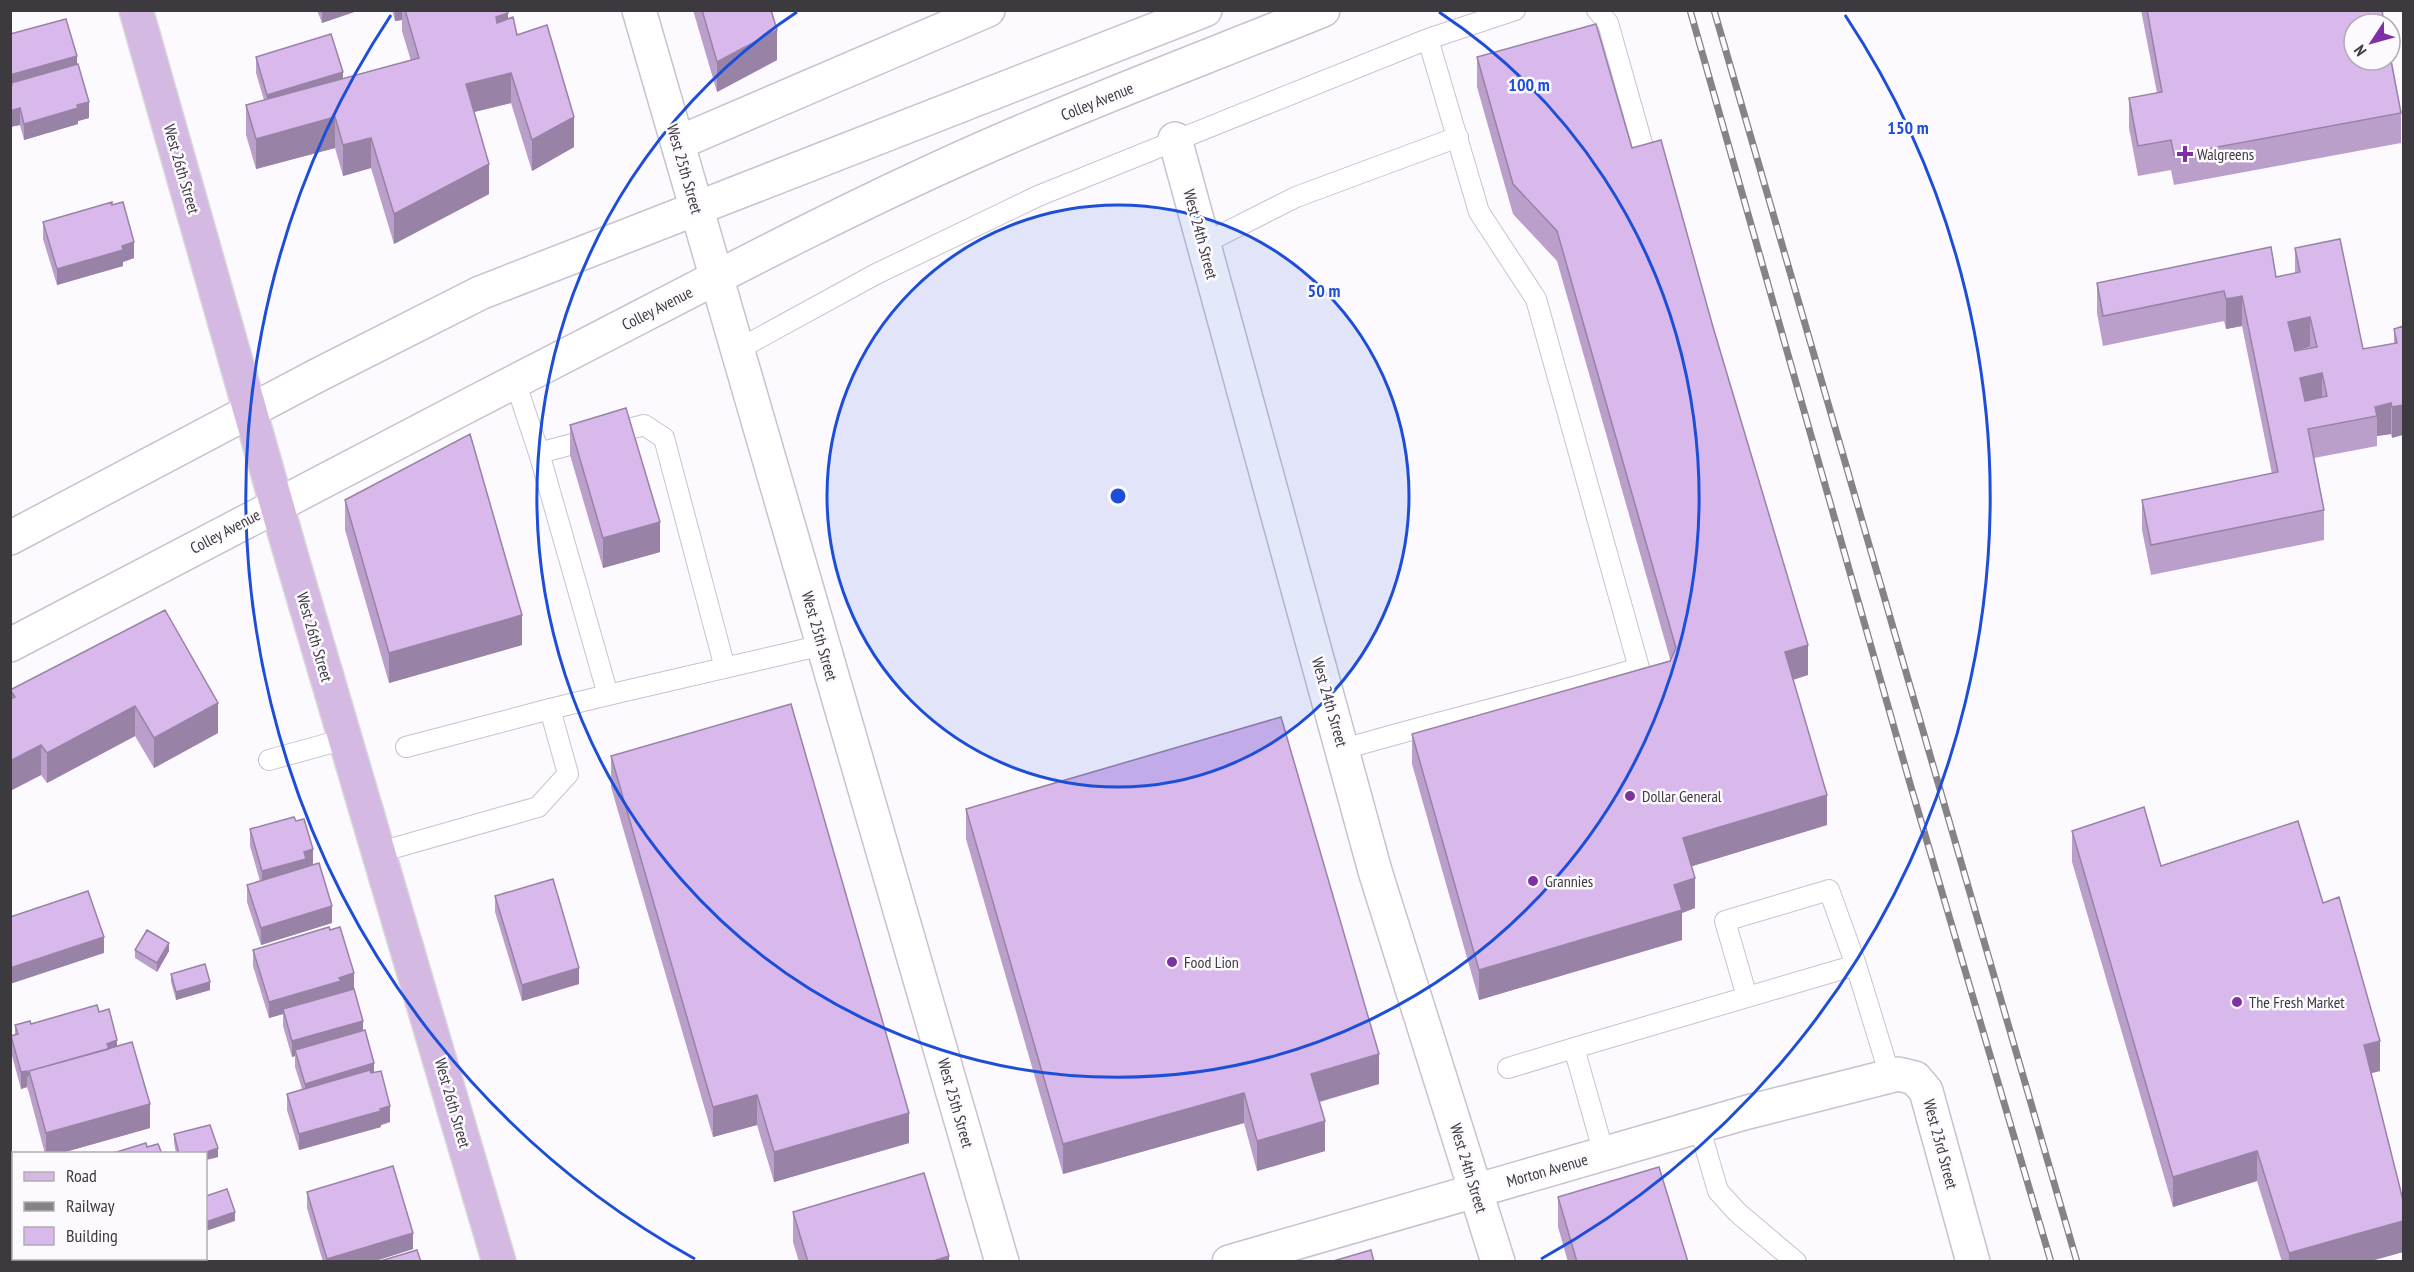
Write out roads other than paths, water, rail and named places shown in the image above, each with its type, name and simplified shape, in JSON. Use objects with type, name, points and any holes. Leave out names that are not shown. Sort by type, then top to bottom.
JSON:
[{"type":"main road","name":"West 26th Street","points":[[136,10],[345,739],[499,1262]]},
{"type":"street","name":"West 25th Street","points":[[639,10],[1002,1262]]},
{"type":"street","points":[[678,143],[988,10]]},
{"type":"street","points":[[10,538],[480,293],[1205,10]]},
{"type":"street","name":"Colley Avenue","points":[[10,645],[277,503],[515,381],[717,278],[968,155],[1323,10]]},
{"type":"street","name":"West 24th Street","points":[[1175,139],[1344,749],[1375,871],[1498,1262]]},
{"type":"street","name":"West 23rd Street","points":[[1878,1079],[1898,1074],[1915,1078],[1926,1091],[1973,1262]]},
{"type":"street","name":"Morton Avenue","points":[[1229,1262],[1699,1126],[1878,1079]]},
{"type":"lane","points":[[737,350],[876,274],[1017,206],[1175,139],[1428,39],[1515,10]]},
{"type":"lane","points":[[1597,10],[1608,23],[1643,147]]},
{"type":"lane","points":[[1344,749],[1442,720],[1559,692],[1639,668],[1536,299],[1479,212],[1428,39]]},
{"type":"lane","points":[[1203,244],[1296,197],[1458,137]]},
{"type":"lane","points":[[515,381],[539,453],[608,695]]},
{"type":"lane","points":[[539,453],[644,425],[664,438],[724,668]]},
{"type":"lane","points":[[406,747],[550,709],[823,645]]},
{"type":"lane","points":[[380,852],[538,807],[568,774],[550,709]]},
{"type":"lane","points":[[269,760],[345,739]]},
{"type":"lane","points":[[1747,997],[1725,921],[1829,890],[1856,965],[1878,1079]]},
{"type":"lane","points":[[1508,1068],[1856,965]]},
{"type":"lane","points":[[1574,1048],[1604,1154]]},
{"type":"lane","points":[[1699,1126],[1718,1191],[1737,1212],[1796,1262]]},
{"type":"railway","points":[[1690,10],[1911,787],[2051,1262]]},
{"type":"railway","points":[[1714,10],[2077,1262]]},
{"type":"place","name":"Walgreens","points":[[2185,154]]},
{"type":"place","name":"Dollar General","points":[[1630,796]]},
{"type":"place","name":"Grannies","points":[[1533,881]]},
{"type":"place","name":"Food Lion","points":[[1172,962]]},
{"type":"place","name":"The Fresh Market","points":[[2237,1002]]}]
